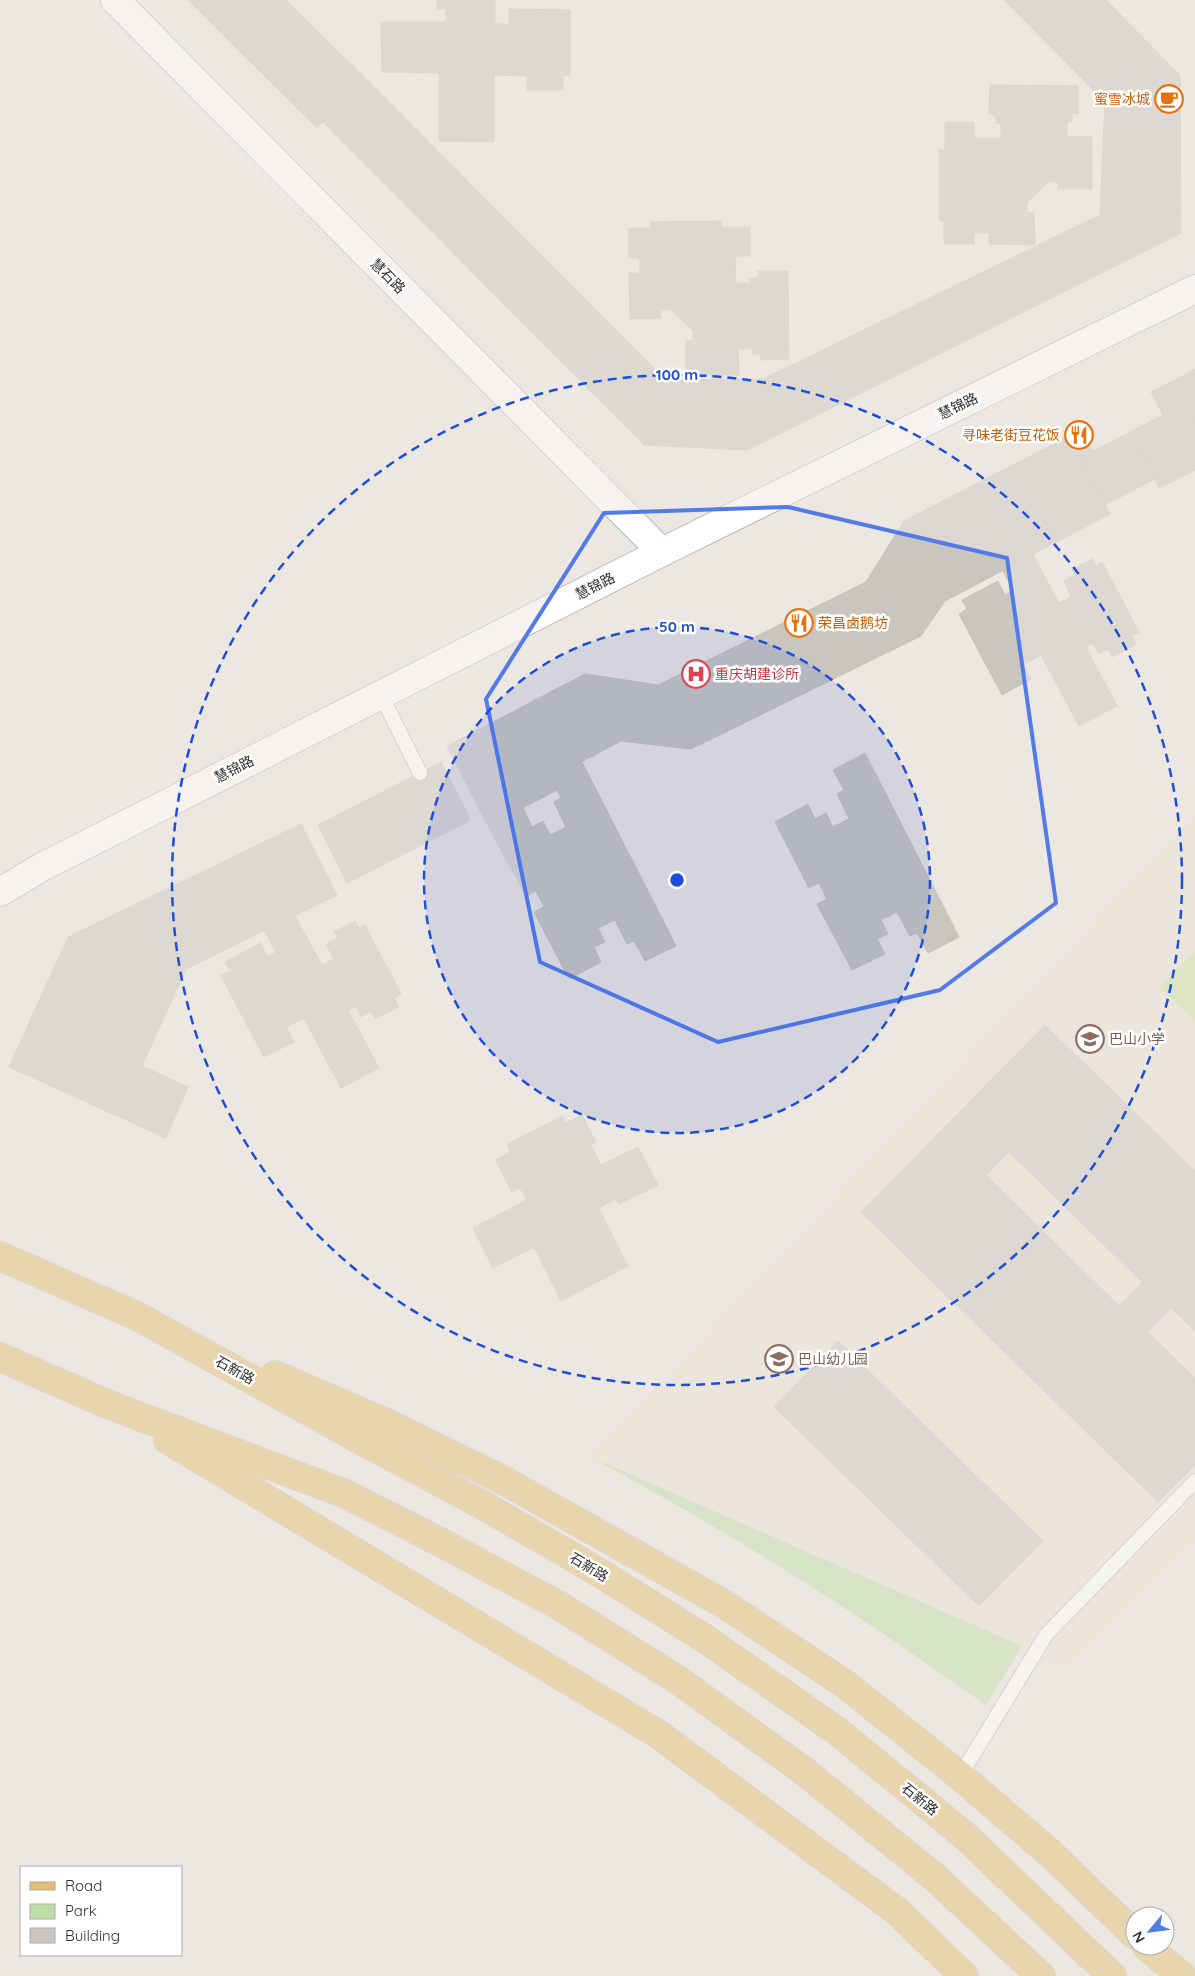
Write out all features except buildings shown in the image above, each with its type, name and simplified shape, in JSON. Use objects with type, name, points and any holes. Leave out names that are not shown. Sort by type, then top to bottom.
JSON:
[{"type":"main road","name":"石新路","points":[[0,1256],[139,1317],[368,1444],[482,1504],[704,1638],[837,1731],[964,1835],[1112,1976]]},
{"type":"main road","points":[[139,1317],[382,1421],[503,1480],[724,1604],[845,1684],[960,1776],[1051,1854],[1125,1925]]},
{"type":"main road","points":[[0,1357],[107,1404],[342,1493],[446,1545],[558,1605],[678,1680],[805,1772],[932,1876],[1041,1976]]},
{"type":"main road","points":[[107,1404],[658,1734],[898,1912],[964,1976]]},
{"type":"main road","points":[[1150,1956],[1160,1976]]},
{"type":"main road","points":[[1155,1956],[1171,1976]]},
{"type":"main road","points":[[1159,1956],[1182,1976]]},
{"type":"street","name":"慧石路","points":[[115,0],[662,552]]},
{"type":"street","name":"慧锦路","points":[[0,892],[42,867],[662,552],[1195,288]]},
{"type":"lane","points":[[381,695],[420,773]]},
{"type":"lane","points":[[960,1776],[1046,1635],[1195,1481]]},
{"type":"highlighted area","points":[[788,507],[1007,558],[1056,903],[940,990],[718,1042],[540,962],[486,699],[604,513]]},
{"type":"shaded area","name":"巴山小学","points":[[1195,815],[1195,1540],[1066,1669],[1022,1646],[591,1457]]},
{"type":"green space","points":[[1195,951],[1195,1022],[1159,987]]},
{"type":"green space","points":[[591,1457],[1022,1646],[986,1705],[800,1579]]},
{"type":"place","name":"蜜雪冰城","points":[[1169,99]]},
{"type":"place","name":"寻味老街豆花饭","points":[[1079,435]]},
{"type":"place","name":"荣昌卤鹅坊","points":[[799,623]]},
{"type":"place","name":"重庆胡建诊所","points":[[696,674]]},
{"type":"place","name":"巴山小学","points":[[1090,1039]]},
{"type":"place","name":"巴山幼儿园","points":[[779,1359]]}]
